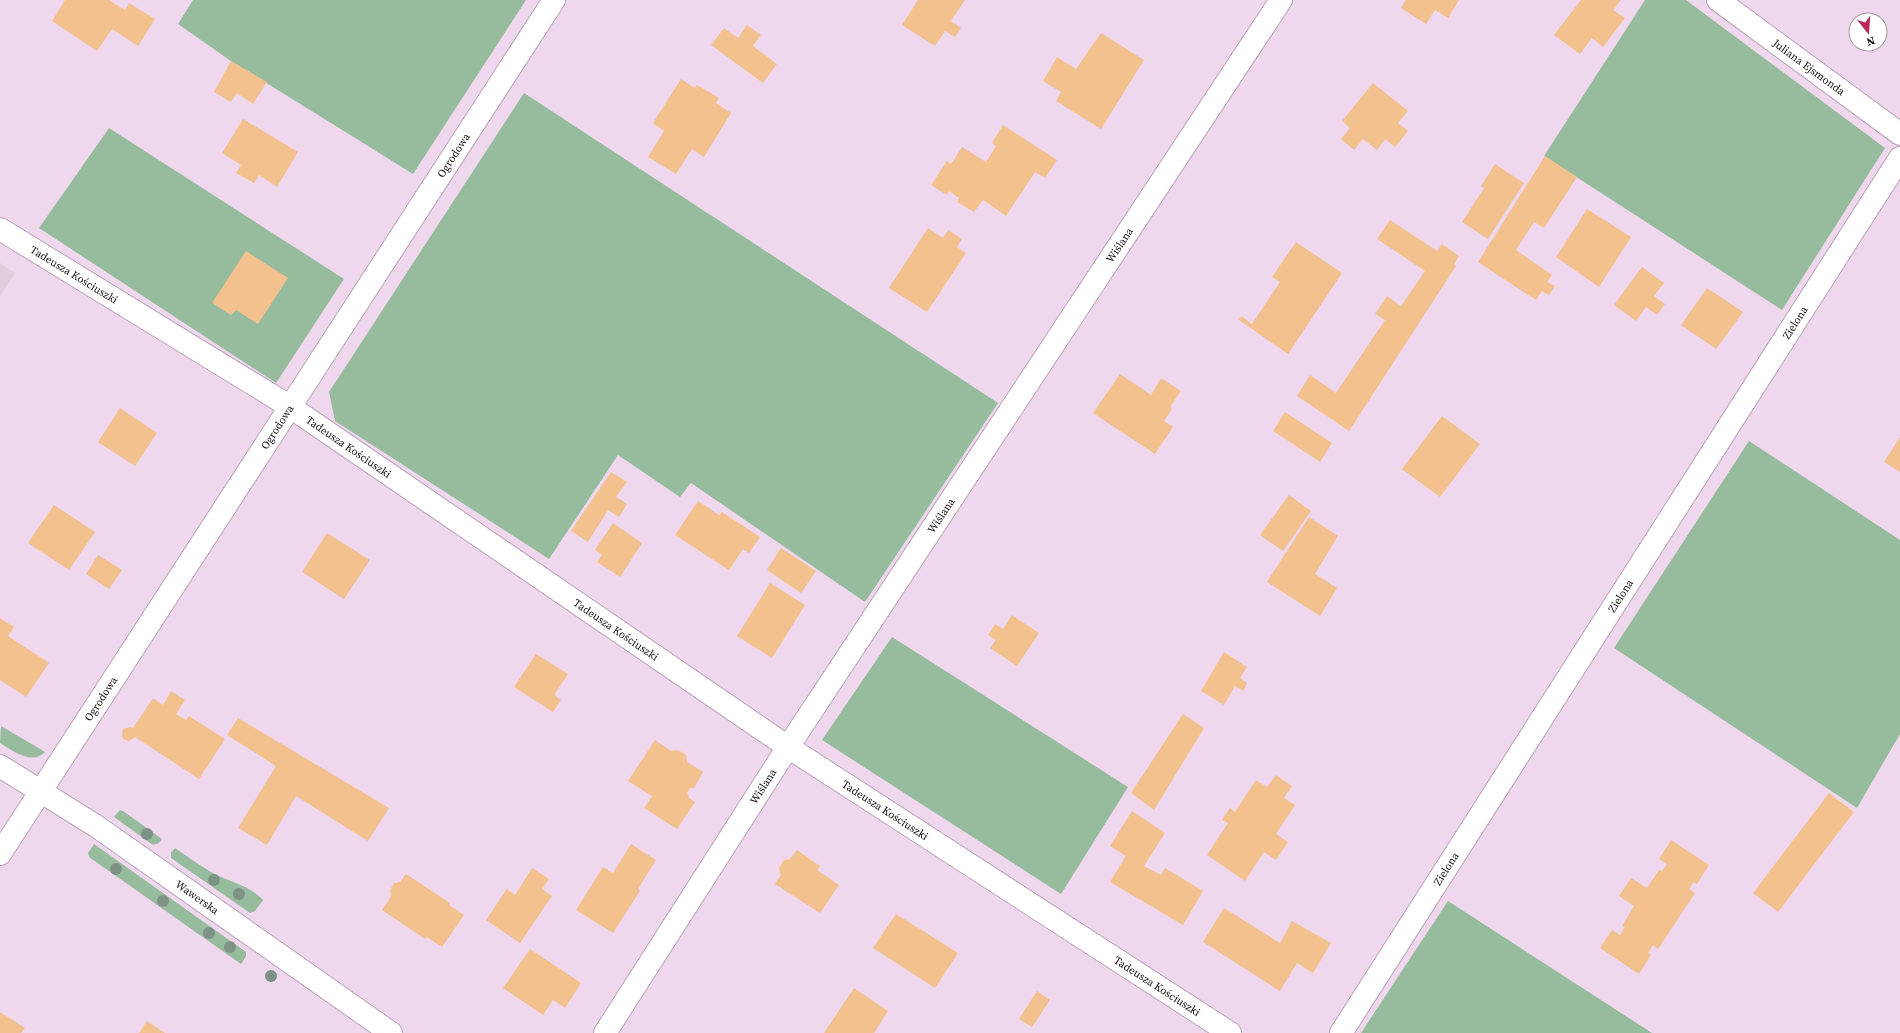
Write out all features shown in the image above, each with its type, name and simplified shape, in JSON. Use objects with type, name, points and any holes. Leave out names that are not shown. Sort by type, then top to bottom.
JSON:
[{"type":"street","name":"Ogrodowa","points":[[0,854],[288,406],[554,0]]},
{"type":"street","name":"Wiślana","points":[[605,1033],[788,746],[1281,0]]},
{"type":"street","name":"Juliana Ejsmonda","points":[[1718,0],[1900,134]]},
{"type":"street","name":"Zielona","points":[[1341,1033],[1900,158]]},
{"type":"street","name":"Tadeusza Kościuszki","points":[[0,229],[288,406],[788,746],[1230,1033]]},
{"type":"street","name":"Wawerska","points":[[0,766],[96,826],[391,1033]]},
{"type":"shaded area","points":[[0,263],[15,273],[0,296]]},
{"type":"green space","points":[[193,0],[526,0],[413,174],[231,61],[178,24]]},
{"type":"green space","points":[[1645,0],[1686,0],[1885,148],[1782,310],[1544,156]]},
{"type":"green space","points":[[524,93],[998,403],[865,602],[691,483],[680,497],[618,455],[549,559],[335,421],[329,392]]},
{"type":"green space","points":[[109,128],[344,279],[276,383],[39,228]]},
{"type":"green space","points":[[1749,441],[1900,540],[1900,734],[1857,808],[1614,648]]},
{"type":"green space","points":[[892,637],[1128,787],[1061,894],[822,740]]},
{"type":"green space","points":[[1,726],[45,752],[40,756],[28,757],[10,749],[0,743]]},
{"type":"green space","points":[[120,810],[162,839],[159,843],[153,845],[114,817]]},
{"type":"green space","points":[[94,844],[246,952],[246,956],[241,964],[89,857],[88,853]]},
{"type":"green space","points":[[175,848],[211,872],[245,887],[263,900],[255,911],[250,913],[171,858],[171,853]]},
{"type":"green space","points":[[1448,901],[1652,1033],[1361,1033]]},
{"type":"building","points":[[65,0],[109,0],[125,10],[129,3],[155,19],[138,46],[112,29],[97,51],[52,21]]},
{"type":"building","points":[[918,0],[965,0],[951,21],[961,28],[955,37],[945,31],[935,46],[902,25]]},
{"type":"building","points":[[1406,0],[1459,0],[1448,18],[1435,10],[1426,24],[1401,8]]},
{"type":"building","points":[[1581,0],[1621,0],[1613,10],[1625,18],[1603,47],[1592,38],[1580,54],[1554,35]]},
{"type":"building","points":[[747,25],[761,35],[753,46],[777,64],[763,83],[711,45],[724,28],[738,38]]},
{"type":"building","points":[[1101,33],[1144,60],[1101,129],[1056,101],[1061,92],[1043,81],[1057,57],[1076,69]]},
{"type":"building","points":[[231,61],[267,82],[253,104],[237,93],[231,102],[214,92]]},
{"type":"building","points":[[681,79],[695,88],[697,85],[719,98],[716,103],[731,113],[704,157],[692,149],[676,174],[648,157],[664,131],[653,123]]},
{"type":"building","points":[[1373,83],[1408,111],[1398,123],[1408,131],[1395,147],[1385,139],[1377,150],[1363,139],[1354,150],[1341,139],[1350,128],[1342,121]]},
{"type":"building","points":[[243,119],[298,152],[277,187],[259,175],[254,183],[236,173],[241,165],[222,153]]},
{"type":"building","points":[[1003,125],[1057,160],[1045,178],[1035,172],[1006,216],[983,200],[974,212],[957,202],[959,198],[949,191],[947,195],[931,185],[947,161],[951,164],[962,147],[986,162],[996,146],[992,143]]},
{"type":"building","points":[[1545,156],[1577,177],[1544,228],[1534,222],[1516,250],[1552,275],[1547,282],[1555,286],[1549,295],[1542,291],[1536,300],[1478,262]]},
{"type":"building","points":[[1495,164],[1524,183],[1488,239],[1462,222],[1484,188],[1481,186]]},
{"type":"building","points":[[1587,209],[1631,237],[1599,287],[1556,257]]},
{"type":"building","points":[[1390,220],[1437,251],[1442,244],[1459,256],[1454,264],[1456,266],[1349,431],[1297,396],[1310,375],[1336,393],[1385,320],[1375,314],[1387,296],[1401,306],[1425,271],[1377,239]]},
{"type":"building","points":[[928,228],[943,238],[948,230],[962,239],[957,247],[966,253],[927,312],[889,288]]},
{"type":"building","points":[[1296,242],[1342,273],[1288,354],[1239,320],[1241,316],[1252,324],[1280,282],[1272,277]]},
{"type":"building","points":[[246,251],[288,278],[258,324],[236,310],[231,315],[212,303]]},
{"type":"building","points":[[1642,267],[1664,283],[1654,296],[1665,304],[1657,315],[1646,307],[1636,321],[1614,305]]},
{"type":"building","points":[[1707,288],[1743,312],[1716,349],[1681,325]]},
{"type":"building","points":[[1120,374],[1151,395],[1161,378],[1181,391],[1170,407],[1172,409],[1164,421],[1173,427],[1155,454],[1093,413]]},
{"type":"building","points":[[120,408],[157,433],[135,466],[98,442]]},
{"type":"building","points":[[1285,412],[1332,443],[1320,462],[1273,431]]},
{"type":"building","points":[[1442,416],[1480,444],[1440,497],[1402,469]]},
{"type":"building","points":[[1900,437],[1900,472],[1884,462]]},
{"type":"building","points":[[611,472],[627,482],[616,497],[627,504],[619,517],[608,510],[588,542],[571,531]]},
{"type":"building","points":[[1289,495],[1311,511],[1283,551],[1260,535]]},
{"type":"building","points":[[698,501],[719,515],[722,512],[760,537],[749,553],[743,549],[729,570],[675,535]]},
{"type":"building","points":[[54,505],[95,532],[69,570],[28,543]]},
{"type":"building","points":[[1309,517],[1338,536],[1315,574],[1337,588],[1320,616],[1267,582]]},
{"type":"building","points":[[613,523],[642,543],[620,577],[597,562],[602,555],[595,550]]},
{"type":"building","points":[[327,533],[370,560],[344,599],[302,572]]},
{"type":"building","points":[[781,548],[816,571],[801,593],[767,570]]},
{"type":"building","points":[[98,555],[122,570],[109,589],[86,574]]},
{"type":"building","points":[[770,583],[805,605],[772,658],[737,636]]},
{"type":"building","points":[[1012,615],[1039,633],[1017,666],[990,648],[996,640],[988,635],[995,624],[1003,629]]},
{"type":"building","points":[[0,618],[14,627],[8,636],[49,663],[26,697],[0,680]]},
{"type":"building","points":[[1224,652],[1247,667],[1240,678],[1247,683],[1243,691],[1235,686],[1224,705],[1201,691]]},
{"type":"building","points":[[536,654],[568,674],[554,695],[561,700],[553,712],[514,687]]},
{"type":"building","points":[[171,691],[185,700],[176,714],[186,720],[189,716],[225,739],[199,779],[135,737],[129,741],[123,739],[122,736],[123,729],[130,727],[133,728],[153,698],[163,705]]},
{"type":"building","points":[[1183,714],[1204,728],[1154,810],[1131,793]]},
{"type":"building","points":[[238,718],[389,808],[368,841],[296,796],[267,845],[238,828],[276,766],[227,735]]},
{"type":"building","points":[[655,740],[671,751],[678,750],[686,755],[687,762],[703,772],[694,788],[690,788],[687,793],[689,796],[688,797],[695,802],[677,829],[644,808],[652,796],[628,781]]},
{"type":"building","points":[[1276,775],[1292,786],[1284,798],[1295,805],[1276,834],[1288,842],[1276,860],[1264,852],[1245,881],[1207,855],[1228,823],[1222,820],[1230,808],[1235,812],[1256,780],[1267,787]]},
{"type":"building","points":[[1829,793],[1854,812],[1778,912],[1753,893]]},
{"type":"building","points":[[1132,811],[1165,833],[1144,866],[1161,875],[1165,868],[1203,891],[1183,925],[1110,882],[1126,856],[1110,846]]},
{"type":"building","points":[[1671,840],[1709,865],[1697,884],[1694,882],[1689,889],[1695,893],[1658,949],[1653,945],[1648,953],[1651,955],[1639,974],[1600,948],[1612,930],[1620,935],[1625,927],[1622,926],[1634,906],[1619,896],[1631,878],[1647,888],[1659,870],[1662,871],[1667,864],[1659,859]]},
{"type":"building","points":[[631,844],[656,860],[638,889],[640,891],[613,933],[576,910],[603,867],[613,873]]},
{"type":"building","points":[[797,850],[820,866],[817,870],[839,885],[820,913],[775,884],[781,875],[779,868],[784,860],[790,859]]},
{"type":"building","points":[[532,868],[549,879],[542,889],[552,896],[520,943],[486,920],[507,889],[515,895]]},
{"type":"building","points":[[406,874],[450,903],[449,905],[464,915],[442,947],[427,937],[425,939],[382,910],[391,896],[390,890],[394,883],[400,882]]},
{"type":"building","points":[[1224,908],[1280,943],[1292,921],[1331,943],[1313,973],[1297,963],[1280,991],[1203,942]]},
{"type":"building","points":[[896,914],[958,953],[935,988],[873,948]]},
{"type":"building","points":[[530,949],[581,983],[565,1008],[553,1000],[543,1015],[503,988]]},
{"type":"building","points":[[854,988],[888,1011],[874,1033],[824,1033]]},
{"type":"building","points":[[1037,991],[1050,1000],[1032,1027],[1019,1019]]},
{"type":"building","points":[[0,1012],[25,1028],[21,1033],[0,1033]]},
{"type":"building","points":[[147,1021],[165,1033],[139,1033]]}]
